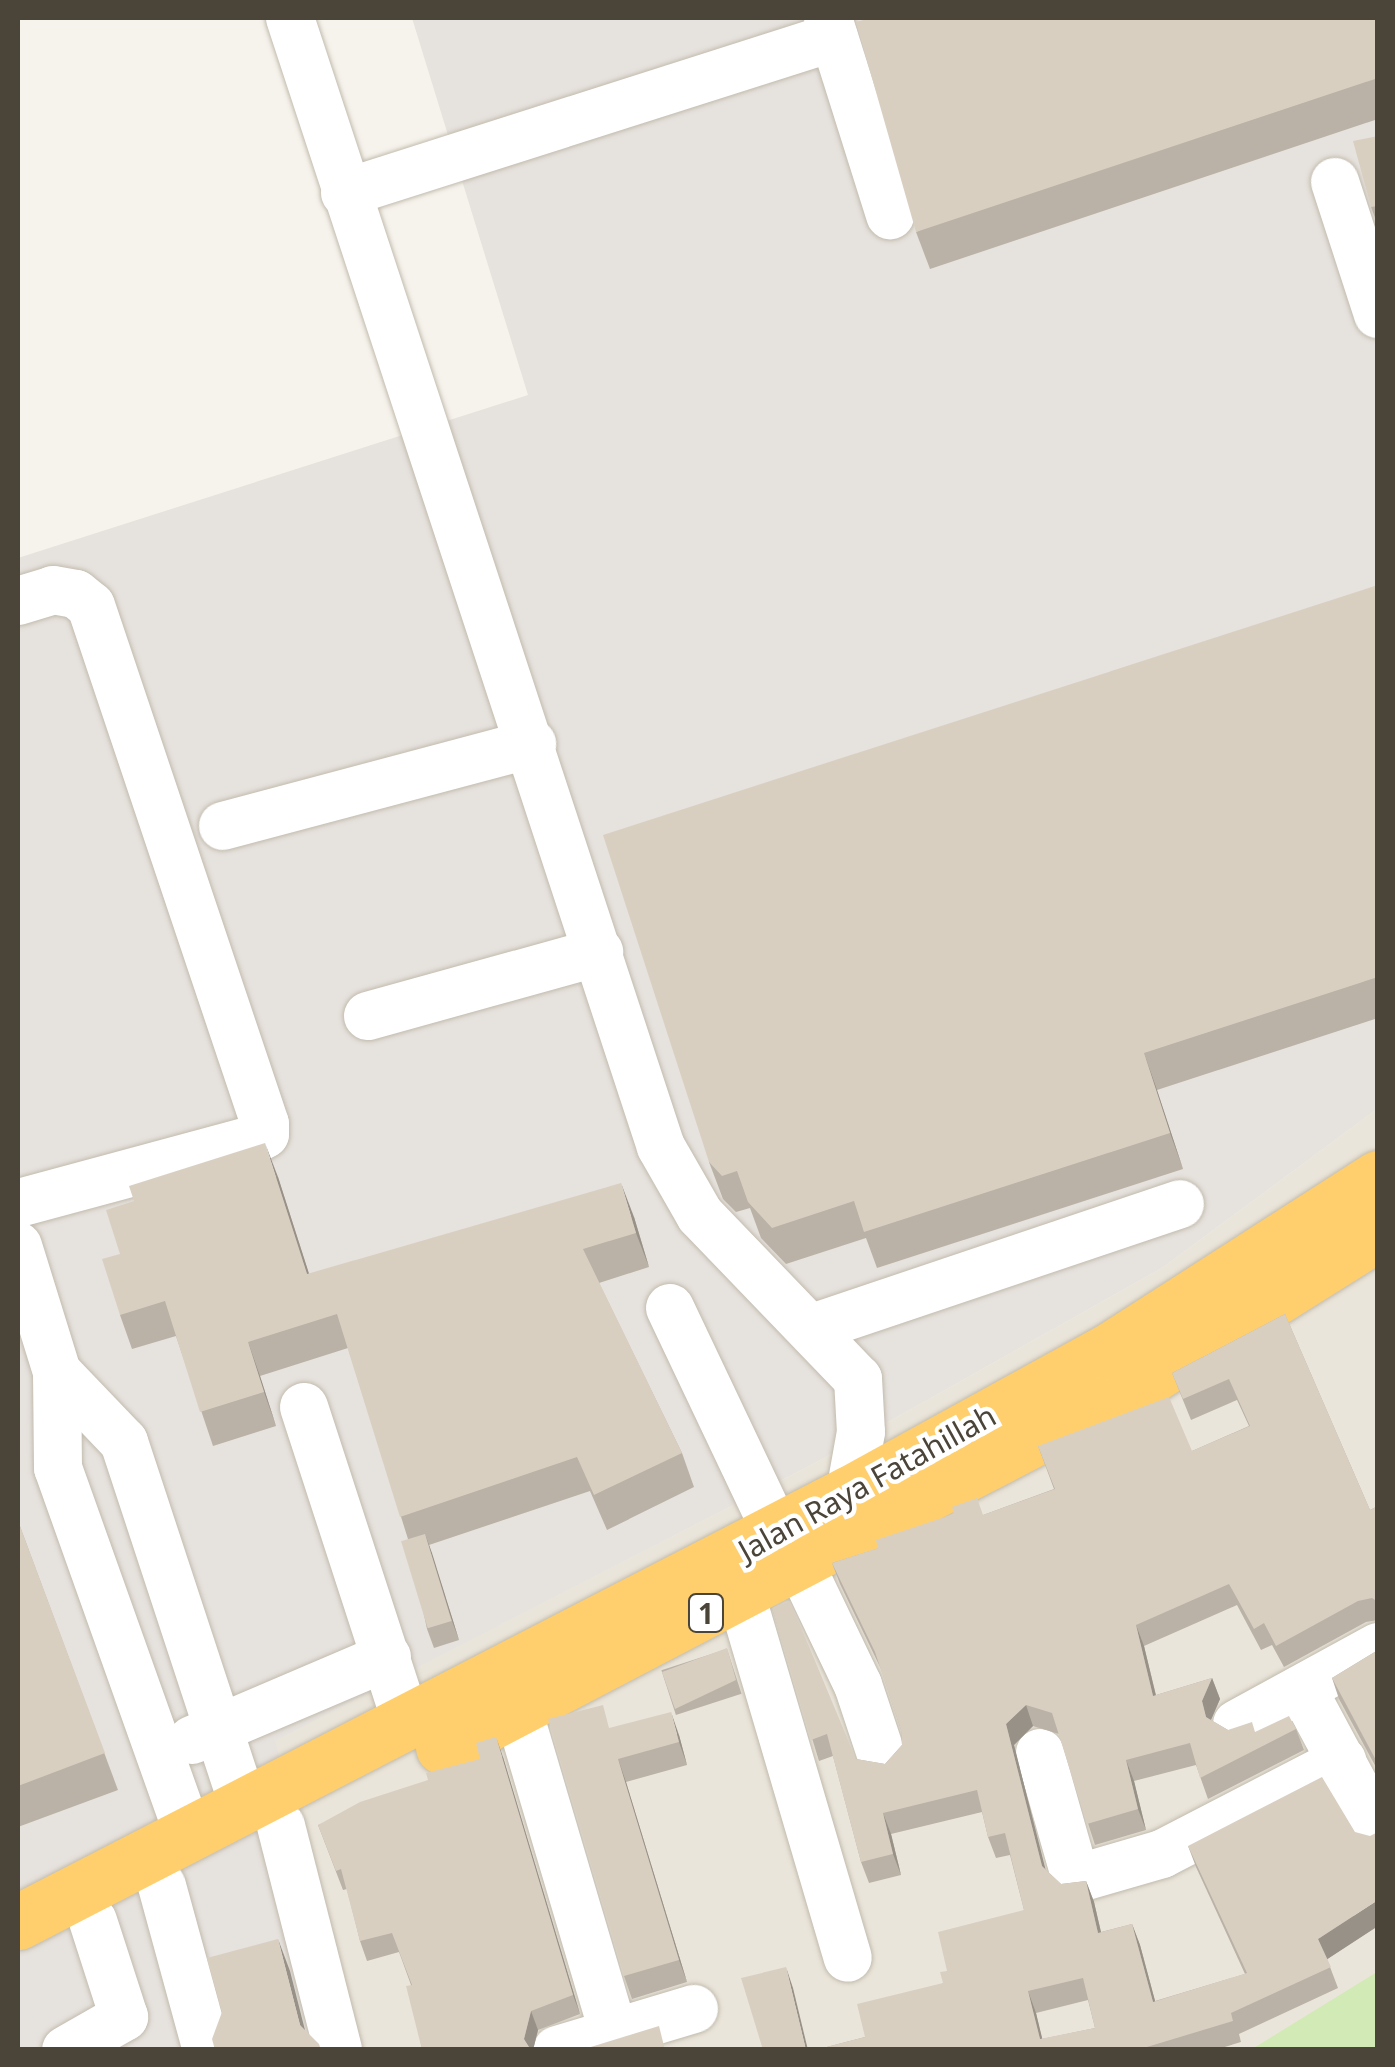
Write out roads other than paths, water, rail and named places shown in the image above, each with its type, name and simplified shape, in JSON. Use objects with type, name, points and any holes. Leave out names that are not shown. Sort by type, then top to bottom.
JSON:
[{"type":"highway","name":"Jalan Raya Fatahillah","points":[[18,1922],[231,1828],[518,1710],[740,1596],[850,1493],[1107,1352],[1378,1178]]},
{"type":"highway","name":"Jalan Raya Fatahillah","points":[[18,1961],[162,1886],[231,1828],[407,1724],[1134,1386],[1376,1236]]},
{"type":"street","points":[[290,18],[345,193],[679,1185],[724,1241],[815,1328],[858,1379],[861,1432],[850,1493]]},
{"type":"street","points":[[345,193],[831,27],[890,215]]},
{"type":"street","points":[[1336,182],[1378,314]]},
{"type":"street","points":[[18,601],[53,590],[76,594],[91,606],[265,1124],[265,1134],[256,1139],[18,1203]]},
{"type":"street","points":[[223,826],[532,744]]},
{"type":"street","points":[[368,1016],[599,952]]},
{"type":"street","points":[[815,1328],[1180,1204]]},
{"type":"street","points":[[18,1246],[56,1372],[38,1475],[162,1754],[231,1828],[338,2050]]},
{"type":"street","points":[[670,1308],[858,1685],[883,1760]]},
{"type":"street","points":[[56,1372],[124,1442],[218,1728],[231,1828]]},
{"type":"street","points":[[304,1407],[407,1724]]},
{"type":"street","points":[[38,1475],[124,1442]]},
{"type":"street","points":[[740,1596],[848,1958]]},
{"type":"street","points":[[1238,1724],[1378,1647]]},
{"type":"street","points":[[162,1754],[387,1658]]},
{"type":"street","points":[[1303,1690],[1378,1830]]},
{"type":"street","points":[[518,1710],[612,2030]]},
{"type":"street","points":[[1040,1753],[1076,1879],[1162,1854],[1342,1761]]},
{"type":"street","points":[[162,1886],[206,2050]]},
{"type":"street","points":[[66,2050],[129,2034],[93,1921]]},
{"type":"street","points":[[557,2050],[612,2030],[694,2009]]}]
